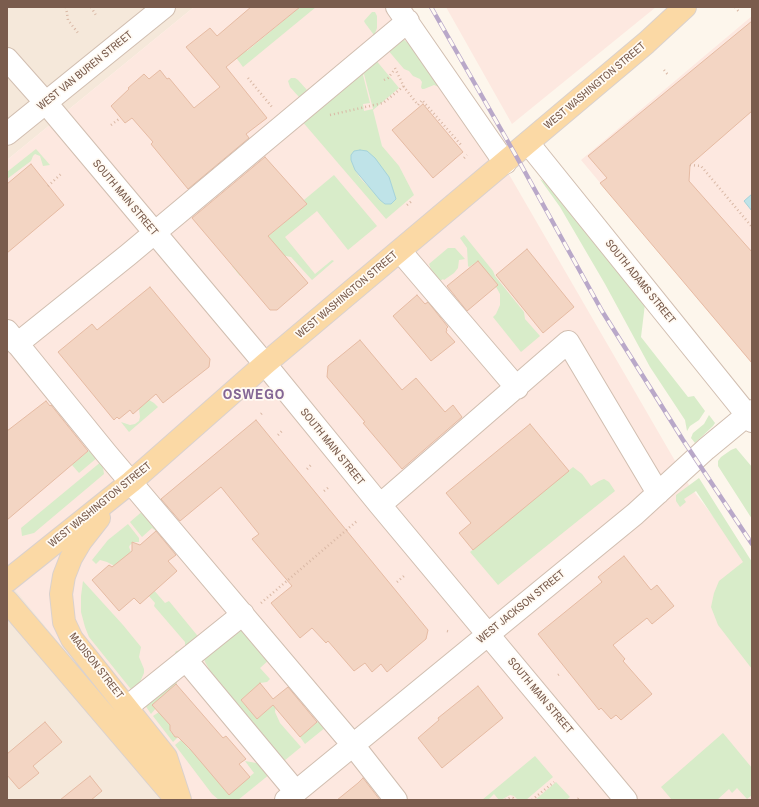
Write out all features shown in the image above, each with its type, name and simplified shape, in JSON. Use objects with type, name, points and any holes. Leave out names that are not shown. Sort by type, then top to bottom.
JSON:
[{"type":"main road","name":"WEST WASHINGTON STREET","points":[[7,581],[127,485],[265,364],[646,43],[685,7]]},
{"type":"main road","name":"MADISON STREET","points":[[127,485],[81,541],[71,558],[64,576],[61,594],[64,622],[72,638],[166,757],[178,800]]},
{"type":"main road","name":"MADISON STREET","points":[[7,601],[178,800]]},
{"type":"street","name":"WEST VAN BUREN STREET","points":[[7,134],[164,7]]},
{"type":"street","points":[[396,800],[353,745],[244,615],[127,485],[12,337],[154,233],[402,14],[504,163]]},
{"type":"street","name":"SOUTH MAIN STREET","points":[[7,59],[46,103],[265,364],[380,505],[626,800]]},
{"type":"street","name":"SOUTH ADAMS STREET","points":[[528,142],[750,416]]},
{"type":"street","points":[[400,250],[517,388]]},
{"type":"street","points":[[380,505],[517,388],[568,342],[658,493]]},
{"type":"street","name":"WEST JACKSON STREET","points":[[291,796],[635,514],[706,450],[750,416]]},
{"type":"street","points":[[127,707],[244,615]]},
{"type":"street","points":[[186,660],[291,796]]},
{"type":"path","points":[[66,7],[68,20],[78,33]]},
{"type":"path","points":[[90,7],[97,17]]},
{"type":"path","points":[[735,7],[740,13]]},
{"type":"path","points":[[384,80],[388,78],[395,69],[404,86],[418,104],[422,100],[462,146]]},
{"type":"path","points":[[664,70],[669,76]]},
{"type":"path","points":[[363,107],[383,103],[404,86]]},
{"type":"path","points":[[111,125],[119,119]]},
{"type":"path","points":[[464,158],[467,155]]},
{"type":"path","points":[[690,165],[701,166],[752,227]]},
{"type":"path","points":[[48,186],[61,174]]},
{"type":"path","points":[[407,205],[413,200]]},
{"type":"path","points":[[278,435],[282,431]]},
{"type":"path","points":[[306,469],[311,465]]},
{"type":"path","points":[[324,492],[329,487]]},
{"type":"path","points":[[244,615],[357,521]]},
{"type":"path","points":[[398,582],[404,576]]},
{"type":"path","points":[[532,800],[554,782]]},
{"type":"path","points":[[505,800],[513,798],[515,800]]},
{"type":"shaded area","points":[[7,7],[194,7],[7,160]]},
{"type":"shaded area","points":[[194,7],[412,7],[689,485],[747,560],[752,574],[752,800],[189,800],[7,580],[7,160]]},
{"type":"shaded area","points":[[446,7],[656,7],[512,124]]},
{"type":"shaded area","points":[[752,16],[752,364],[581,160]]},
{"type":"shaded area","points":[[7,579],[189,800],[7,800]]},
{"type":"green space","points":[[300,7],[316,7],[243,67],[223,40],[247,51]]},
{"type":"green space","points":[[372,12],[375,12],[377,16],[377,28],[374,36],[302,98],[299,97],[290,87],[288,81],[291,78],[295,78],[307,90],[327,74],[374,35],[364,21]]},
{"type":"green space","points":[[403,39],[409,44],[439,87],[434,85],[422,89],[422,82],[420,79],[404,69],[387,49]]},
{"type":"green space","points":[[375,59],[399,88],[373,110],[382,146],[399,166],[414,195],[386,219],[301,120]],"holes":[[[364,74],[373,109],[364,111],[363,104],[370,103]],[[351,155],[385,204],[361,179],[355,170],[351,160]]]},
{"type":"green space","points":[[36,149],[50,165],[43,166],[40,156],[35,154],[31,161],[7,179],[7,172]]},
{"type":"green space","points":[[334,175],[377,226],[348,250],[317,211],[285,237],[315,274],[332,260],[334,261],[312,280],[291,257],[286,256],[275,264],[258,261],[240,276],[232,266],[307,204],[304,200]]},
{"type":"green space","points":[[540,179],[550,185],[645,304],[641,337],[688,397],[694,396],[705,411],[699,420],[690,426],[687,431],[685,420],[650,367],[605,284],[560,207]]},
{"type":"green space","points":[[464,235],[524,312],[525,319],[540,336],[521,352],[493,317],[500,305],[500,294],[490,276],[478,261],[469,267],[468,266],[467,248],[460,238]]},
{"type":"green space","points":[[448,248],[455,248],[465,259],[459,260],[458,268],[454,273],[440,281],[433,274],[429,264]]},
{"type":"green space","points":[[149,400],[158,407],[129,432],[121,422],[130,425],[139,421],[139,409]]},
{"type":"green space","points":[[709,415],[715,423],[695,443],[691,438],[693,433],[704,424]]},
{"type":"green space","points":[[736,448],[752,467],[752,519],[718,466],[718,461],[721,457]]},
{"type":"green space","points":[[91,449],[98,457],[79,473],[72,465]]},
{"type":"green space","points":[[102,461],[104,474],[34,533],[22,536],[21,528]]},
{"type":"green space","points":[[573,467],[582,474],[591,486],[604,479],[609,482],[615,491],[498,585],[470,552]]},
{"type":"green space","points":[[699,478],[752,562],[752,669],[718,625],[711,607],[714,593],[719,581],[743,562],[696,491],[684,499],[686,502],[680,507],[676,501],[676,495]]},
{"type":"green space","points":[[145,509],[160,527],[156,531],[152,528],[142,537],[130,522]]},
{"type":"green space","points":[[128,524],[139,538],[139,542],[134,542],[130,545],[129,547],[131,552],[129,553],[152,588],[165,603],[169,601],[201,640],[176,655],[176,651],[182,650],[185,647],[185,642],[154,606],[155,603],[131,575],[107,562],[100,560],[96,564],[92,560],[108,540]]},
{"type":"green space","points":[[83,581],[141,647],[139,657],[144,673],[134,693],[89,637],[81,612]]},
{"type":"green space","points":[[239,623],[271,658],[260,668],[270,679],[267,682],[260,683],[241,700],[257,719],[276,703],[275,712],[280,723],[301,747],[284,761],[211,672],[205,662],[204,657]]},
{"type":"green space","points":[[177,679],[177,683],[151,714],[143,702]]},
{"type":"green space","points":[[159,712],[170,725],[170,731],[175,737],[178,737],[173,742],[153,716]]},
{"type":"green space","points":[[320,720],[326,727],[305,744],[300,737]]},
{"type":"green space","points":[[723,733],[752,768],[752,795],[747,799],[737,788],[732,793],[729,789],[717,800],[672,800],[661,787]]},
{"type":"green space","points":[[204,736],[229,794],[254,773],[245,761],[262,764],[270,774],[238,800],[219,800],[212,794],[175,745],[181,740],[189,749]]},
{"type":"green space","points":[[535,756],[553,777],[526,800],[518,800],[514,796],[510,795],[499,800],[494,794],[488,800],[482,800]]},
{"type":"green space","points":[[556,782],[570,797],[566,800],[535,800]]},
{"type":"water","points":[[354,151],[367,151],[375,158],[389,177],[396,199],[391,204],[385,204],[380,200],[355,170],[351,160],[351,155]]},
{"type":"water","points":[[752,194],[752,211],[744,201]]},
{"type":"building","points":[[251,7],[300,7],[226,67],[267,118],[246,134],[249,138],[188,189],[151,144],[153,142],[132,118],[125,123],[111,106],[144,74],[149,79],[160,70],[167,79],[169,78],[194,108],[220,87],[186,47],[210,28],[217,36]]},
{"type":"building","points":[[752,21],[752,111],[690,165],[689,181],[752,252],[752,363],[600,183],[607,178],[588,156]]},
{"type":"building","points":[[423,104],[463,152],[433,178],[392,130]]},
{"type":"building","points":[[265,157],[307,204],[268,236],[308,283],[277,310],[270,310],[192,218]]},
{"type":"building","points":[[31,164],[64,205],[7,253],[7,184]]},
{"type":"building","points":[[527,249],[574,307],[543,333],[496,275]]},
{"type":"building","points":[[478,261],[498,285],[467,311],[447,286]]},
{"type":"building","points":[[150,287],[210,359],[209,367],[163,403],[156,394],[133,414],[130,410],[119,419],[117,417],[114,420],[58,352],[92,324],[97,330]]},
{"type":"building","points":[[417,295],[425,304],[428,302],[448,327],[446,332],[455,342],[431,361],[393,316]]},
{"type":"building","points":[[360,340],[402,390],[416,378],[445,412],[453,405],[462,417],[402,469],[327,377],[328,366]]},
{"type":"building","points":[[46,401],[50,406],[51,405],[88,451],[7,520],[7,431]]},
{"type":"building","points":[[256,420],[428,630],[426,639],[387,672],[381,664],[372,672],[365,663],[354,671],[328,641],[326,643],[312,628],[300,638],[271,603],[292,586],[252,539],[259,534],[221,487],[180,521],[161,499]]},
{"type":"building","points":[[530,424],[569,471],[473,550],[459,533],[471,523],[446,493]]},
{"type":"building","points":[[156,531],[176,555],[168,561],[177,571],[140,604],[134,598],[119,611],[92,580],[109,565],[112,567],[132,551],[132,542],[140,545]]},
{"type":"building","points":[[624,556],[651,590],[657,585],[674,606],[652,624],[647,618],[613,645],[625,659],[623,661],[652,694],[621,720],[616,715],[611,719],[601,708],[599,710],[538,634],[602,582],[598,577]]},
{"type":"building","points":[[260,683],[273,699],[288,687],[317,722],[300,737],[273,705],[257,719],[241,700]]},
{"type":"building","points":[[176,684],[223,738],[226,736],[246,759],[239,764],[250,777],[229,795],[190,749],[178,737],[175,737],[170,730],[170,725],[152,705]]},
{"type":"building","points":[[478,686],[503,718],[442,768],[418,738],[439,720],[438,718]]},
{"type":"building","points":[[45,722],[62,742],[33,766],[39,773],[19,789],[7,775],[7,754]]},
{"type":"building","points":[[90,776],[102,791],[91,800],[60,800]]},
{"type":"building","points":[[363,778],[380,800],[337,800],[358,783]]},
{"type":"railway","points":[[431,7],[602,311],[683,440],[752,544]]},
{"type":"district","name":"OSWEGO","points":[[254,395]]}]
